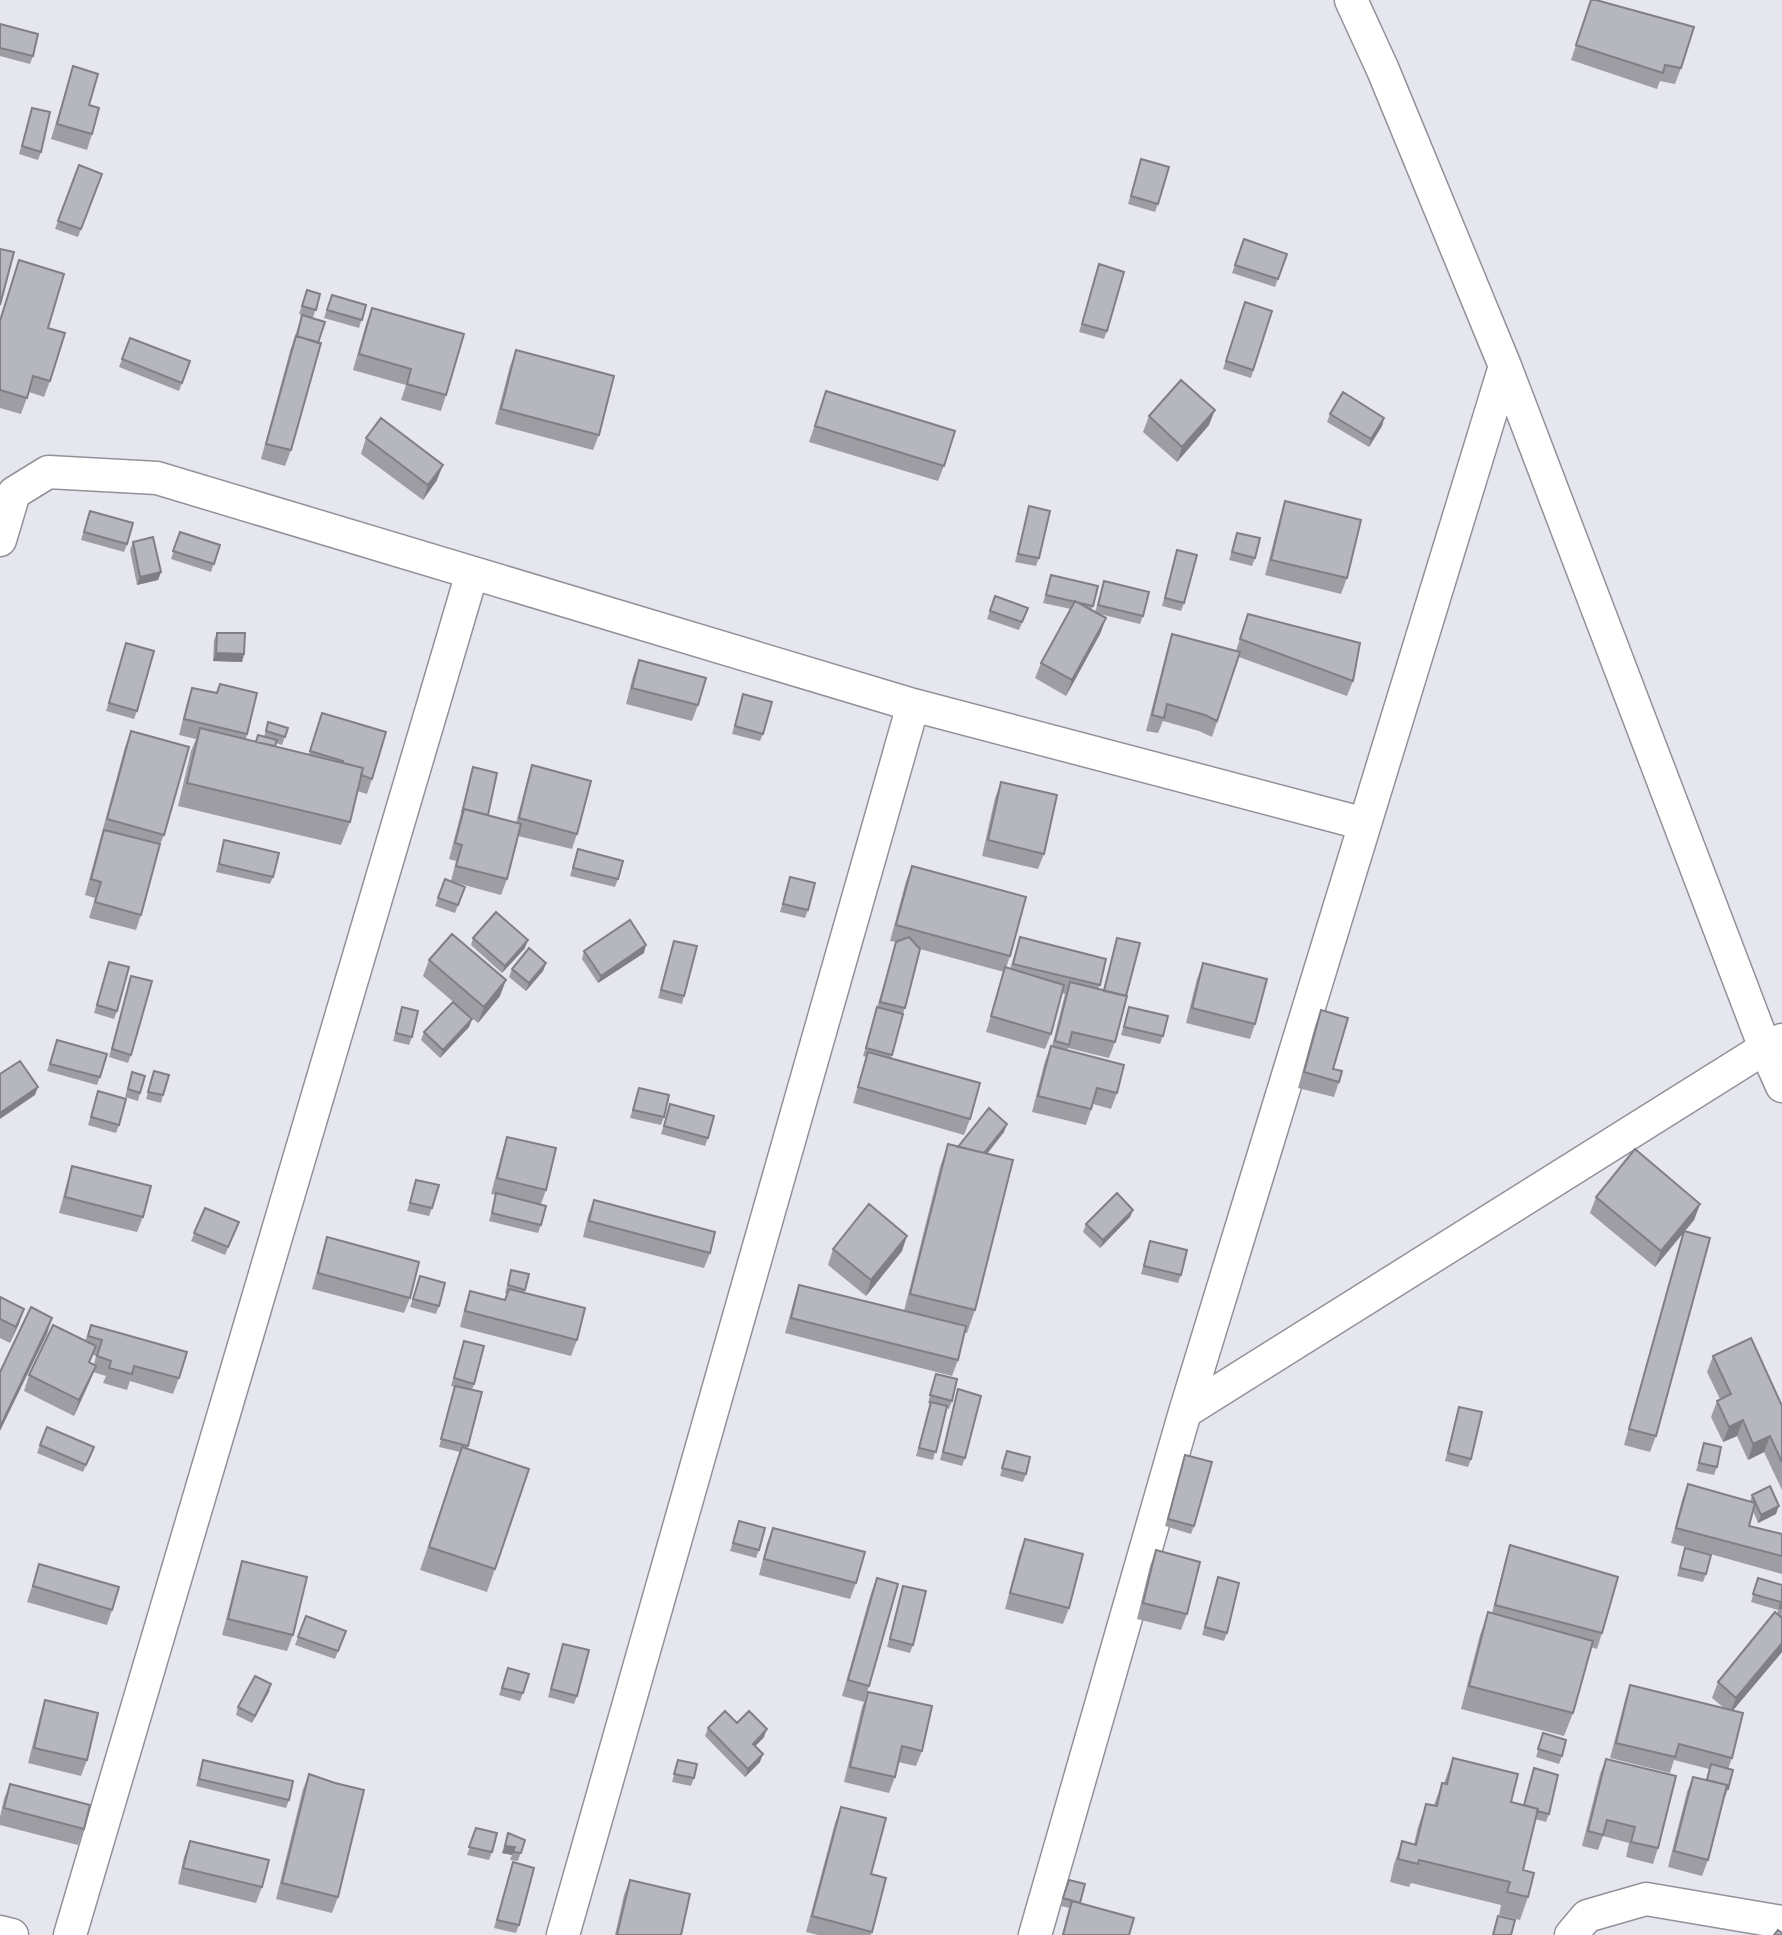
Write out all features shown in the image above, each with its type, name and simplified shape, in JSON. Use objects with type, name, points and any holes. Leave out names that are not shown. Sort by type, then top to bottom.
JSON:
[{"type":"street","points":[[1351,0],[1383,70],[1505,366],[1774,1044],[1782,1086]]},
{"type":"street","points":[[1035,1935],[1185,1412],[1505,366]]},
{"type":"street","points":[[0,540],[13,493],[48,471],[157,478],[913,705],[1365,824]]},
{"type":"street","points":[[71,1935],[472,573]]},
{"type":"street","points":[[564,1935],[913,705]]},
{"type":"street","points":[[1185,1412],[1774,1044]]},
{"type":"street","points":[[1571,1935],[1587,1916],[1646,1899],[1782,1922]]},
{"type":"street","points":[[0,1932],[12,1935]]},
{"type":"building","points":[[1591,0],[1694,27],[1681,68],[1665,65],[1663,73],[1576,45]]},
{"type":"building","points":[[0,24],[38,34],[33,56],[0,48]]},
{"type":"building","points":[[73,66],[98,74],[89,105],[99,108],[92,134],[57,124]]},
{"type":"building","points":[[32,108],[50,112],[41,152],[22,146]]},
{"type":"building","points":[[1141,159],[1169,167],[1158,204],[1131,196]]},
{"type":"building","points":[[79,165],[102,174],[81,229],[58,221]]},
{"type":"building","points":[[1244,239],[1287,254],[1278,279],[1235,265]]},
{"type":"building","points":[[0,249],[14,252],[0,305]]},
{"type":"building","points":[[19,260],[64,274],[48,328],[65,333],[50,381],[33,376],[27,398],[0,390],[0,321]]},
{"type":"building","points":[[1099,264],[1124,272],[1107,331],[1082,324]]},
{"type":"building","points":[[307,290],[320,294],[316,310],[302,306]]},
{"type":"building","points":[[332,295],[366,305],[362,320],[327,310]]},
{"type":"building","points":[[1245,302],[1272,311],[1253,370],[1226,361]]},
{"type":"building","points":[[372,308],[464,334],[446,395],[407,384],[411,369],[359,354]]},
{"type":"building","points":[[302,315],[325,322],[318,343],[297,336]]},
{"type":"building","points":[[296,336],[321,343],[291,450],[266,444]]},
{"type":"building","points":[[130,338],[190,361],[182,383],[122,359]]},
{"type":"building","points":[[516,350],[614,376],[599,435],[501,409]]},
{"type":"building","points":[[1181,380],[1215,410],[1182,447],[1149,416]]},
{"type":"building","points":[[826,391],[955,431],[944,466],[815,426]]},
{"type":"building","points":[[1343,392],[1384,418],[1371,439],[1330,414]]},
{"type":"building","points":[[381,418],[443,465],[428,485],[366,438]]},
{"type":"building","points":[[1285,501],[1361,520],[1347,578],[1271,560]]},
{"type":"building","points":[[1029,506],[1050,511],[1039,558],[1018,554]]},
{"type":"building","points":[[90,511],[133,523],[127,544],[84,532]]},
{"type":"building","points":[[180,532],[220,545],[214,564],[173,551]]},
{"type":"building","points":[[1237,533],[1260,538],[1255,558],[1232,552]]},
{"type":"building","points":[[153,537],[161,572],[140,577],[133,542]]},
{"type":"building","points":[[1177,550],[1197,555],[1184,603],[1165,598]]},
{"type":"building","points":[[1051,575],[1098,586],[1093,606],[1046,595]]},
{"type":"building","points":[[1104,581],[1149,592],[1143,616],[1098,605]]},
{"type":"building","points":[[995,596],[1028,608],[1022,622],[990,611]]},
{"type":"building","points":[[1075,601],[1106,618],[1072,680],[1041,663]]},
{"type":"building","points":[[1248,614],[1360,643],[1353,681],[1240,639]]},
{"type":"building","points":[[217,633],[245,633],[244,654],[216,653]]},
{"type":"building","points":[[1172,634],[1240,652],[1217,721],[1167,704],[1164,718],[1152,715]]},
{"type":"building","points":[[126,643],[154,651],[137,711],[109,703]]},
{"type":"building","points":[[639,660],[706,678],[698,705],[632,688]]},
{"type":"building","points":[[220,684],[257,693],[247,734],[184,719],[192,688],[217,693]]},
{"type":"building","points":[[743,694],[772,702],[763,734],[735,726]]},
{"type":"building","points":[[322,713],[386,732],[372,779],[361,775],[363,768],[310,751]]},
{"type":"building","points":[[268,722],[288,728],[285,737],[266,731]]},
{"type":"building","points":[[200,728],[363,768],[350,822],[187,783]]},
{"type":"building","points":[[131,731],[189,747],[164,835],[107,819]]},
{"type":"building","points":[[258,735],[277,740],[275,746],[256,742]]},
{"type":"building","points":[[532,765],[591,781],[577,834],[519,818]]},
{"type":"building","points":[[473,767],[497,773],[488,815],[464,809],[462,813]]},
{"type":"building","points":[[1001,782],[1057,795],[1044,854],[988,840]]},
{"type":"building","points":[[464,809],[521,824],[507,879],[456,866],[462,845],[455,843]]},
{"type":"building","points":[[104,830],[160,844],[141,915],[95,902],[101,882],[91,879]]},
{"type":"building","points":[[224,840],[279,853],[273,877],[219,864]]},
{"type":"building","points":[[578,849],[623,861],[618,879],[573,868]]},
{"type":"building","points":[[912,866],[1026,897],[1010,956],[896,925]]},
{"type":"building","points":[[790,877],[815,883],[808,910],[783,904]]},
{"type":"building","points":[[445,879],[465,887],[458,905],[438,898]]},
{"type":"building","points":[[496,912],[528,940],[505,966],[473,938]]},
{"type":"building","points":[[630,920],[646,945],[601,976],[584,951]]},
{"type":"building","points":[[452,934],[506,980],[484,1007],[429,960]]},
{"type":"building","points":[[909,937],[920,949],[905,1008],[880,1002],[896,942]]},
{"type":"building","points":[[1020,937],[1106,959],[1100,985],[1013,964]]},
{"type":"building","points":[[1117,938],[1140,943],[1126,996],[1104,991]]},
{"type":"building","points":[[674,941],[697,946],[684,996],[661,990]]},
{"type":"building","points":[[529,948],[546,963],[529,983],[512,969]]},
{"type":"building","points":[[109,962],[129,967],[117,1011],[97,1005]]},
{"type":"building","points":[[1203,963],[1267,979],[1255,1024],[1192,1008]]},
{"type":"building","points":[[1005,967],[1064,985],[1051,1034],[991,1016]]},
{"type":"building","points":[[131,976],[152,981],[131,1055],[112,1049]]},
{"type":"building","points":[[1070,982],[1127,996],[1115,1042],[1072,1032],[1069,1045],[1055,1041]]},
{"type":"building","points":[[453,1002],[472,1019],[443,1050],[424,1032]]},
{"type":"building","points":[[402,1007],[418,1011],[412,1037],[396,1033]]},
{"type":"building","points":[[877,1007],[903,1014],[892,1055],[866,1048]]},
{"type":"building","points":[[1129,1007],[1168,1016],[1163,1036],[1124,1027]]},
{"type":"building","points":[[1321,1010],[1348,1018],[1333,1069],[1342,1071],[1339,1082],[1304,1072]]},
{"type":"building","points":[[57,1040],[107,1054],[100,1077],[50,1064]]},
{"type":"building","points":[[1051,1046],[1124,1065],[1117,1093],[1097,1088],[1091,1109],[1038,1096]]},
{"type":"building","points":[[868,1052],[980,1083],[970,1119],[858,1087]]},
{"type":"building","points":[[20,1061],[38,1087],[0,1113],[0,1074]]},
{"type":"building","points":[[154,1071],[169,1075],[163,1095],[148,1092]]},
{"type":"building","points":[[132,1072],[145,1076],[140,1093],[128,1089]]},
{"type":"building","points":[[639,1088],[669,1095],[664,1117],[633,1110]]},
{"type":"building","points":[[98,1091],[126,1099],[119,1125],[91,1117]]},
{"type":"building","points":[[670,1104],[714,1116],[708,1138],[664,1126]]},
{"type":"building","points":[[989,1108],[1007,1124],[984,1153],[958,1147]]},
{"type":"building","points":[[507,1137],[556,1148],[546,1190],[497,1178]]},
{"type":"building","points":[[948,1144],[1013,1160],[975,1310],[910,1294]]},
{"type":"building","points":[[1635,1149],[1700,1204],[1661,1251],[1596,1197]]},
{"type":"building","points":[[72,1166],[151,1186],[143,1217],[65,1197]]},
{"type":"building","points":[[416,1180],[439,1185],[432,1208],[410,1203]]},
{"type":"building","points":[[496,1193],[546,1206],[541,1225],[492,1213]]},
{"type":"building","points":[[1117,1193],[1133,1210],[1103,1240],[1086,1224]]},
{"type":"building","points":[[594,1200],[715,1232],[710,1253],[589,1221]]},
{"type":"building","points":[[869,1204],[907,1236],[871,1280],[833,1249]]},
{"type":"building","points":[[205,1208],[239,1222],[228,1247],[194,1233]]},
{"type":"building","points":[[1684,1231],[1710,1238],[1656,1436],[1629,1429]]},
{"type":"building","points":[[327,1237],[419,1262],[410,1298],[318,1273]]},
{"type":"building","points":[[1150,1241],[1187,1250],[1181,1275],[1144,1266]]},
{"type":"building","points":[[511,1270],[529,1274],[525,1290],[508,1285]]},
{"type":"building","points":[[420,1276],[445,1283],[439,1306],[413,1299]]},
{"type":"building","points":[[799,1285],[966,1326],[958,1360],[791,1318]]},
{"type":"building","points":[[509,1289],[585,1308],[577,1340],[465,1311],[470,1291],[505,1300]]},
{"type":"building","points":[[0,1297],[24,1309],[16,1327],[0,1319]]},
{"type":"building","points":[[31,1307],[52,1318],[0,1427],[0,1372]]},
{"type":"building","points":[[53,1325],[96,1346],[89,1362],[96,1366],[79,1400],[29,1375]]},
{"type":"building","points":[[91,1325],[187,1352],[179,1378],[134,1366],[132,1374],[109,1368],[111,1361],[97,1356],[102,1340],[88,1336]]},
{"type":"building","points":[[1751,1338],[1782,1406],[1782,1462],[1770,1436],[1753,1444],[1743,1420],[1729,1427],[1717,1401],[1731,1394],[1713,1356]]},
{"type":"building","points":[[464,1341],[484,1346],[474,1384],[454,1378]]},
{"type":"building","points":[[936,1374],[957,1379],[952,1401],[930,1395]]},
{"type":"building","points":[[455,1386],[482,1392],[468,1446],[441,1439]]},
{"type":"building","points":[[958,1389],[981,1396],[965,1458],[943,1452]]},
{"type":"building","points":[[931,1402],[947,1406],[936,1452],[919,1448]]},
{"type":"building","points":[[1459,1407],[1482,1412],[1471,1459],[1448,1453]]},
{"type":"building","points":[[47,1427],[94,1447],[86,1465],[40,1445]]},
{"type":"building","points":[[1704,1443],[1721,1447],[1717,1467],[1699,1463]]},
{"type":"building","points":[[462,1447],[529,1469],[495,1569],[429,1547]]},
{"type":"building","points":[[1007,1451],[1030,1457],[1026,1474],[1002,1468]]},
{"type":"building","points":[[1185,1455],[1212,1462],[1194,1526],[1168,1519]]},
{"type":"building","points":[[1688,1484],[1755,1503],[1749,1526],[1782,1534],[1782,1556],[1676,1528]]},
{"type":"building","points":[[1770,1486],[1779,1506],[1761,1515],[1752,1495]]},
{"type":"building","points":[[739,1521],[765,1528],[759,1550],[733,1543]]},
{"type":"building","points":[[773,1528],[865,1552],[856,1583],[764,1559]]},
{"type":"building","points":[[1025,1539],[1083,1554],[1069,1608],[1010,1593]]},
{"type":"building","points":[[1510,1545],[1618,1577],[1602,1633],[1495,1605]]},
{"type":"building","points":[[1685,1548],[1711,1555],[1706,1574],[1680,1568]]},
{"type":"building","points":[[1156,1550],[1200,1562],[1187,1614],[1143,1603]]},
{"type":"building","points":[[242,1561],[307,1577],[293,1635],[228,1619]]},
{"type":"building","points":[[39,1564],[119,1587],[112,1610],[33,1586]]},
{"type":"building","points":[[1218,1577],[1239,1583],[1227,1633],[1205,1627]]},
{"type":"building","points":[[877,1578],[898,1584],[869,1686],[848,1680]]},
{"type":"building","points":[[1758,1578],[1782,1585],[1782,1608],[1781,1602],[1753,1594]]},
{"type":"building","points":[[903,1586],[926,1591],[913,1645],[890,1639]]},
{"type":"building","points":[[1488,1612],[1593,1641],[1573,1713],[1469,1686]]},
{"type":"building","points":[[1775,1612],[1782,1618],[1782,1643],[1736,1698],[1718,1682]]},
{"type":"building","points":[[306,1616],[346,1631],[338,1651],[298,1637]]},
{"type":"building","points":[[563,1644],[589,1650],[577,1696],[551,1689]]},
{"type":"building","points":[[508,1668],[529,1674],[523,1693],[502,1688]]},
{"type":"building","points":[[255,1676],[271,1684],[255,1716],[238,1707]]},
{"type":"building","points":[[1630,1685],[1743,1713],[1732,1758],[1679,1744],[1675,1757],[1616,1743]]},
{"type":"building","points":[[868,1692],[932,1706],[922,1751],[902,1746],[895,1777],[850,1767]]},
{"type":"building","points":[[45,1700],[98,1713],[87,1760],[34,1748]]},
{"type":"building","points":[[725,1711],[737,1723],[749,1711],[767,1729],[753,1744],[763,1754],[748,1769],[708,1728]]},
{"type":"building","points":[[1543,1733],[1566,1740],[1562,1756],[1538,1749]]},
{"type":"building","points":[[1453,1758],[1518,1774],[1511,1802],[1538,1809],[1523,1870],[1534,1873],[1528,1897],[1507,1892],[1510,1882],[1419,1860],[1418,1864],[1398,1859],[1402,1841],[1416,1845],[1426,1804],[1437,1806],[1442,1783],[1447,1784]]},
{"type":"building","points":[[1606,1759],[1676,1776],[1658,1848],[1631,1842],[1635,1827],[1607,1820],[1603,1835],[1588,1831]]},
{"type":"building","points":[[203,1760],[293,1781],[289,1800],[199,1779]]},
{"type":"building","points":[[678,1760],[697,1764],[694,1778],[674,1774]]},
{"type":"building","points":[[1711,1764],[1733,1770],[1728,1789],[1727,1785],[1707,1780]]},
{"type":"building","points":[[1534,1768],[1558,1775],[1549,1814],[1524,1805]]},
{"type":"building","points":[[309,1774],[364,1790],[338,1897],[282,1883]]},
{"type":"building","points":[[1693,1777],[1727,1785],[1708,1860],[1674,1851]]},
{"type":"building","points":[[10,1784],[90,1805],[84,1829],[4,1808]]},
{"type":"building","points":[[841,1807],[886,1818],[871,1874],[886,1878],[872,1932],[812,1916]]},
{"type":"building","points":[[476,1828],[497,1833],[492,1852],[469,1847]]},
{"type":"building","points":[[508,1833],[525,1840],[521,1853],[513,1852],[515,1847],[505,1846]]},
{"type":"building","points":[[190,1841],[269,1860],[262,1887],[183,1868]]},
{"type":"building","points":[[513,1862],[534,1868],[519,1925],[497,1920]]},
{"type":"building","points":[[630,1880],[690,1894],[681,1935],[617,1935]]},
{"type":"building","points":[[1069,1880],[1085,1884],[1080,1903],[1063,1898]]},
{"type":"building","points":[[1072,1901],[1134,1918],[1129,1935],[1063,1935]]},
{"type":"building","points":[[1498,1916],[1515,1920],[1511,1935],[1493,1935]]}]
